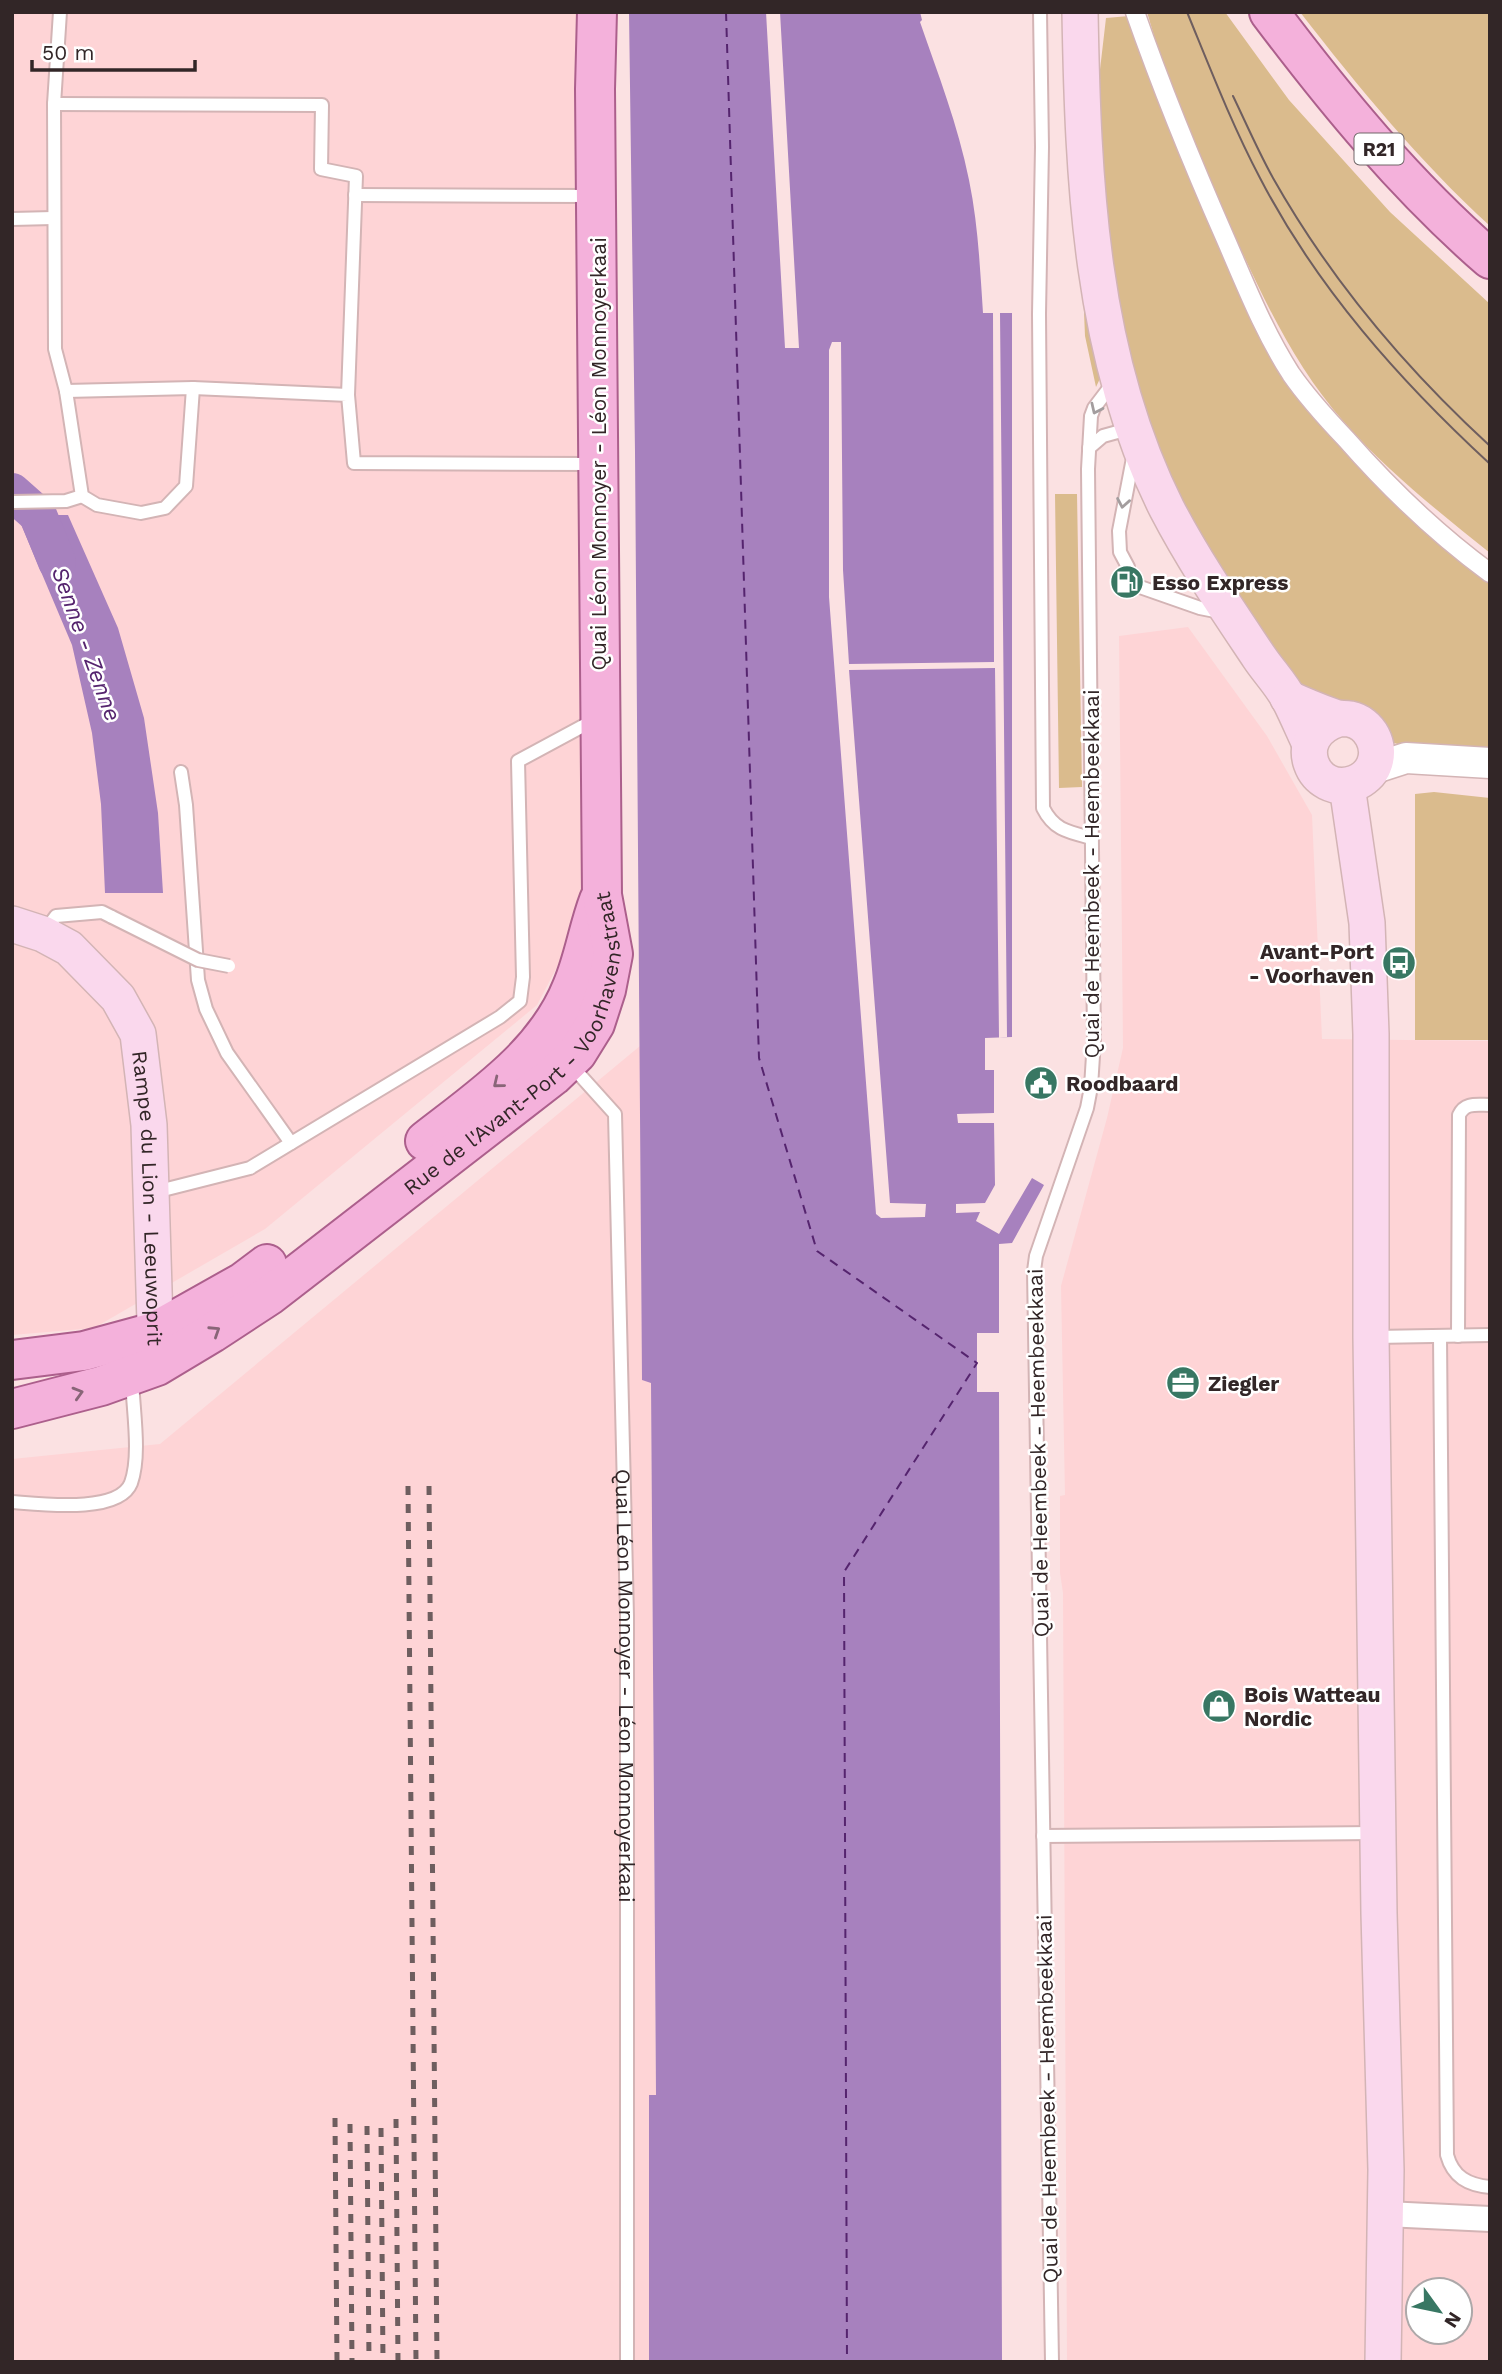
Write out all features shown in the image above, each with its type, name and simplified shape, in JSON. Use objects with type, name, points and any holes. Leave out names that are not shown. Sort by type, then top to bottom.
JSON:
[{"type":"main road","name":"Quai Léon Monnoyer - Léon Monnoyerkaai","points":[[597,12],[595,89],[601,895]]},
{"type":"main road","points":[[1080,12],[1092,243],[1105,320],[1135,433],[1168,510],[1196,561],[1289,698],[1310,744]]},
{"type":"main road","points":[[1085,148],[1100,12]]},
{"type":"main road","name":"R21","points":[[1271,16],[1399,172],[1490,259]]},
{"type":"main road","points":[[1289,698],[1338,719]]},
{"type":"main road","points":[[1365,765],[1334,785],[1322,779],[1309,757],[1310,744],[1316,732],[1326,723],[1338,719],[1361,723],[1369,731],[1365,765],[1372,1096],[1371,1337],[1378,1833],[1386,2214],[1383,2362]]},
{"type":"main road","name":"Rue de l'Avant-Port - Voorhavenstraat","points":[[147,1358],[270,1295],[553,1076],[557,1048],[576,1053],[595,1024],[606,990],[613,954],[601,895]]},
{"type":"main road","name":"Rampe du Lion - Leeuwoprit","points":[[27,929],[69,948],[87,964],[118,998],[138,1034],[149,1125],[151,1193],[147,1358]]},
{"type":"main road","points":[[12,1360],[84,1350],[147,1358]]},
{"type":"main road","points":[[12,1409],[101,1387],[147,1358]]},
{"type":"street","points":[[1135,12],[1205,191],[1263,325],[1278,353],[1315,405],[1368,465],[1426,520],[1490,573]]},
{"type":"street","points":[[1365,765],[1406,758],[1490,763]]},
{"type":"street","points":[[1386,2214],[1490,2219]]},
{"type":"lane","points":[[60,12],[54,104],[55,349],[66,391],[82,496]]},
{"type":"lane","points":[[1040,12],[1042,172],[1039,314],[1043,808],[1050,822],[1073,834],[1092,838]]},
{"type":"lane","points":[[54,104],[322,105],[321,169],[356,176],[348,395],[354,463],[598,464]]},
{"type":"lane","points":[[355,195],[597,196]]},
{"type":"lane","points":[[12,219],[53,218]]},
{"type":"lane","name":"Quai de Heembeek - Heembeekkaai","points":[[1052,2362],[1034,1270],[1036,1256],[1087,1108],[1091,1087],[1094,1040],[1089,449],[1090,423],[1094,408],[1118,376]]},
{"type":"lane","points":[[66,391],[193,388],[348,395]]},
{"type":"lane","points":[[12,502],[66,501],[82,496],[97,505],[141,513],[165,508],[186,486],[193,388]]},
{"type":"lane","points":[[1089,449],[1103,436],[1135,433],[1119,531],[1121,552],[1128,567]]},
{"type":"lane","points":[[1140,587],[1200,608],[1230,614]]},
{"type":"lane","points":[[151,1193],[250,1168],[500,1017],[520,1001],[523,977],[518,761],[600,717]]},
{"type":"lane","points":[[181,772],[186,805],[198,980],[206,1009],[227,1054],[291,1143]]},
{"type":"lane","points":[[27,929],[56,916],[102,912],[198,960],[229,966]]},
{"type":"lane","name":"Quai Léon Monnoyer - Léon Monnoyerkaai","points":[[557,1048],[615,1114],[627,1616],[627,2362]]},
{"type":"lane","points":[[1458,1336],[1459,1115],[1467,1105],[1490,1105]]},
{"type":"lane","points":[[1371,1337],[1490,1335]]},
{"type":"lane","points":[[1440,1336],[1447,2155],[1450,2166],[1461,2178],[1476,2186],[1490,2187]]},
{"type":"lane","points":[[12,1502],[55,1505],[109,1503],[130,1486],[147,1358]]},
{"type":"lane","points":[[1043,1836],[1378,1833]]},
{"type":"shaded area","points":[[12,12],[587,12],[596,893],[537,1005],[265,1229],[94,1328],[12,1335]]},
{"type":"shaded area","points":[[1147,12],[1225,12],[1289,100],[1390,212],[1490,304],[1490,553],[1414,491],[1361,440],[1327,401],[1297,358],[1259,287],[1198,156],[1165,71]]},
{"type":"shaded area","points":[[1300,12],[1490,12],[1490,226],[1439,176],[1391,123]]},
{"type":"shaded area","points":[[1129,16],[1257,329],[1473,570],[1490,582],[1490,753],[1394,743],[1295,683],[1279,667],[1161,475],[1112,310],[1096,104],[1106,18]]},
{"type":"shaded area","points":[[1083,288],[1105,368],[1096,387],[1085,336]]},
{"type":"shaded area","points":[[1055,494],[1077,494],[1082,787],[1059,788]]},
{"type":"shaded area","points":[[1188,627],[1267,736],[1312,815],[1322,1039],[1490,1041],[1490,2362],[1067,2362],[1063,1593],[1060,1573],[1060,1496],[1065,1495],[1061,1286],[1107,1118],[1123,1048],[1119,636]]},
{"type":"shaded area","points":[[1434,792],[1490,798],[1490,1040],[1415,1040],[1415,794]]},
{"type":"shaded area","points":[[640,1046],[642,1380],[651,1382],[656,2096],[649,2096],[649,2362],[12,2362],[12,1459],[160,1444]]},
{"type":"water","points":[[629,12],[920,12],[920,22],[953,120],[969,180],[977,229],[983,313],[1012,313],[1012,1037],[985,1038],[985,1070],[994,1070],[994,1113],[957,1114],[958,1123],[994,1123],[995,1185],[985,1203],[956,1204],[956,1213],[980,1212],[976,1221],[999,1234],[1032,1178],[1044,1185],[1012,1243],[999,1244],[999,1333],[977,1333],[977,1392],[999,1392],[1002,2362],[649,2362],[649,2095],[656,2095],[651,1383],[642,1380]]},
{"type":"water","points":[[17,515],[68,515],[118,628],[144,718],[158,813],[163,893],[105,893],[101,804],[92,733],[72,645]]},
{"type":"pier","points":[[766,12],[780,12],[799,348],[785,348]]},
{"type":"pier","points":[[993,313],[1000,313],[1007,1037],[999,1038],[995,668],[849,670],[890,1203],[926,1204],[925,1217],[881,1218],[876,1214],[829,597],[829,350],[832,342],[841,342],[843,570],[849,664],[994,662]]},
{"type":"pier","points":[[977,1333],[999,1333],[999,1336],[980,1336],[980,1389],[999,1388],[999,1392],[977,1392]]},
{"type":"waterway","name":"Senne - Zenne","points":[[12,492],[38,515],[57,562]]},
{"type":"ferry route","points":[[726,12],[759,1058],[817,1251],[977,1363],[844,1572],[847,2362]]},
{"type":"tram line","points":[[1187,12],[1250,158],[1307,257],[1334,295],[1393,366],[1490,464]]},
{"type":"tram line","points":[[1233,96],[1273,178],[1344,286],[1428,385],[1490,446]]},
{"type":"railway","points":[[408,1486],[416,2362]]},
{"type":"railway","points":[[429,1486],[437,2362]]},
{"type":"railway","points":[[335,2118],[337,2362]]},
{"type":"railway","points":[[396,2119],[398,2362]]},
{"type":"railway","points":[[350,2124],[352,2362]]},
{"type":"railway","points":[[367,2126],[369,2362]]},
{"type":"railway","points":[[381,2128],[383,2362]]},
{"type":"place","name":"Esso Express","points":[[1127,582]]},
{"type":"place","name":"Avant-Port - Voorhaven","points":[[1399,963]]},
{"type":"place","name":"Roodbaard","points":[[1041,1083]]},
{"type":"place","name":"Ziegler","points":[[1183,1383]]},
{"type":"place","name":"Bois Watteau Nordic","points":[[1219,1706]]}]
